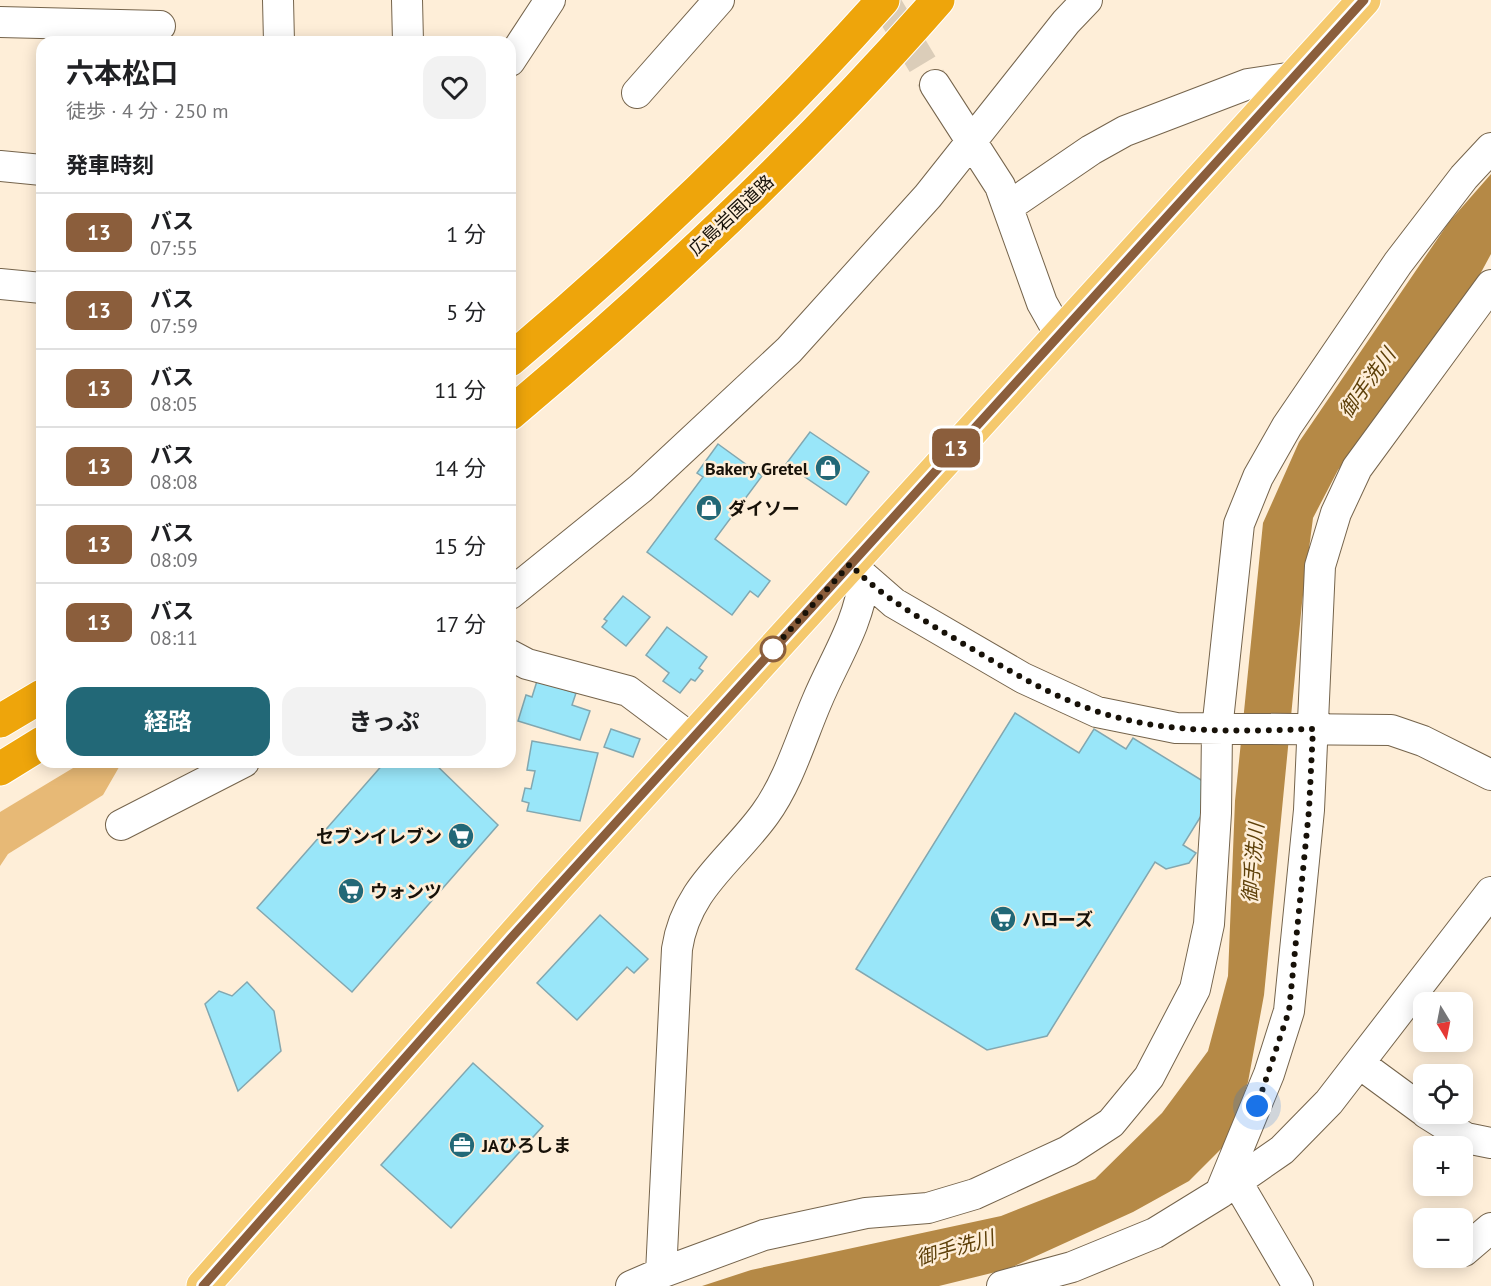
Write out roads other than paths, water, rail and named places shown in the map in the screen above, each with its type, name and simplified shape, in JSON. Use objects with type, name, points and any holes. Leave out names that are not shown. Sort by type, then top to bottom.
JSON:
[{"type":"highway","points":[[516,355],[573,307],[741,149],[822,68],[883,0]]},
{"type":"highway","name":"広島岩国道路","points":[[516,409],[600,337],[770,178],[852,95],[938,0]]},
{"type":"highway","points":[[0,721],[36,700]]},
{"type":"highway","points":[[0,769],[36,747]]},
{"type":"main road","points":[[203,1286],[489,962],[692,739],[857,571],[1060,335],[1364,0]]},
{"type":"street","points":[[278,0],[279,36]]},
{"type":"street","points":[[407,0],[408,36]]},
{"type":"street","points":[[516,52],[550,0]]},
{"type":"street","points":[[637,93],[719,0]]},
{"type":"street","points":[[516,589],[641,488],[789,350],[928,196],[1065,22],[1086,0]]},
{"type":"street","points":[[15,15],[160,23]]},
{"type":"street","points":[[1009,206],[1113,136],[1238,87],[1270,79],[1294,77]]},
{"type":"street","points":[[935,85],[1000,186],[1042,303],[1060,335]]},
{"type":"street","points":[[631,1286],[764,1235],[866,1213],[928,1208],[975,1194],[1068,1151],[1112,1123],[1149,1077],[1195,988],[1209,924],[1239,524],[1258,477],[1287,426],[1398,263],[1464,177],[1491,148]]},
{"type":"street","points":[[0,166],[36,169]]},
{"type":"street","points":[[0,284],[36,287]]},
{"type":"street","points":[[1228,1188],[1289,1011],[1309,810],[1310,729],[1320,566],[1336,513],[1357,468],[1491,285]]},
{"type":"street","points":[[857,571],[894,603],[1059,697],[1097,712],[1136,722],[1176,728],[1374,729],[1407,734],[1491,775]]},
{"type":"street","points":[[661,1273],[677,949],[680,928],[687,909],[699,892],[774,801],[825,682],[851,630],[862,597],[857,571]]},
{"type":"street","points":[[516,657],[544,669],[628,691],[692,739]]},
{"type":"street","points":[[121,825],[232,768]]},
{"type":"street","points":[[1002,1286],[1072,1267],[1155,1233],[1228,1188],[1282,1150],[1329,1102],[1360,1064],[1491,892]]},
{"type":"street","points":[[1360,1064],[1413,1103]]},
{"type":"street","points":[[1444,1124],[1466,1138],[1491,1143]]},
{"type":"street","points":[[1228,1188],[1298,1286]]},
{"type":"street","points":[[1473,1243],[1491,1228]]},
{"type":"water","name":"御手洗川","points":[[1491,174],[1491,254],[1471,291],[1338,470],[1313,518],[1302,603],[1264,995],[1248,1082],[1230,1140],[1189,1181],[1133,1212],[1008,1269],[939,1286],[702,1286],[751,1270],[1001,1216],[1095,1179],[1162,1113],[1208,1051],[1228,976],[1235,801],[1263,523],[1299,442],[1449,222]]},
{"type":"tunnel","points":[[884,0],[935,85]]},
{"type":"place","name":"Bakery Gretel","points":[[828,468]]},
{"type":"place","name":"ダイソー","points":[[709,508]]},
{"type":"place","name":"セブンイレブン","points":[[461,836]]},
{"type":"place","name":"ウォンツ","points":[[351,891]]},
{"type":"place","name":"ハローズ","points":[[1003,919]]},
{"type":"place","name":"JAひろしま","points":[[462,1145]]}]
